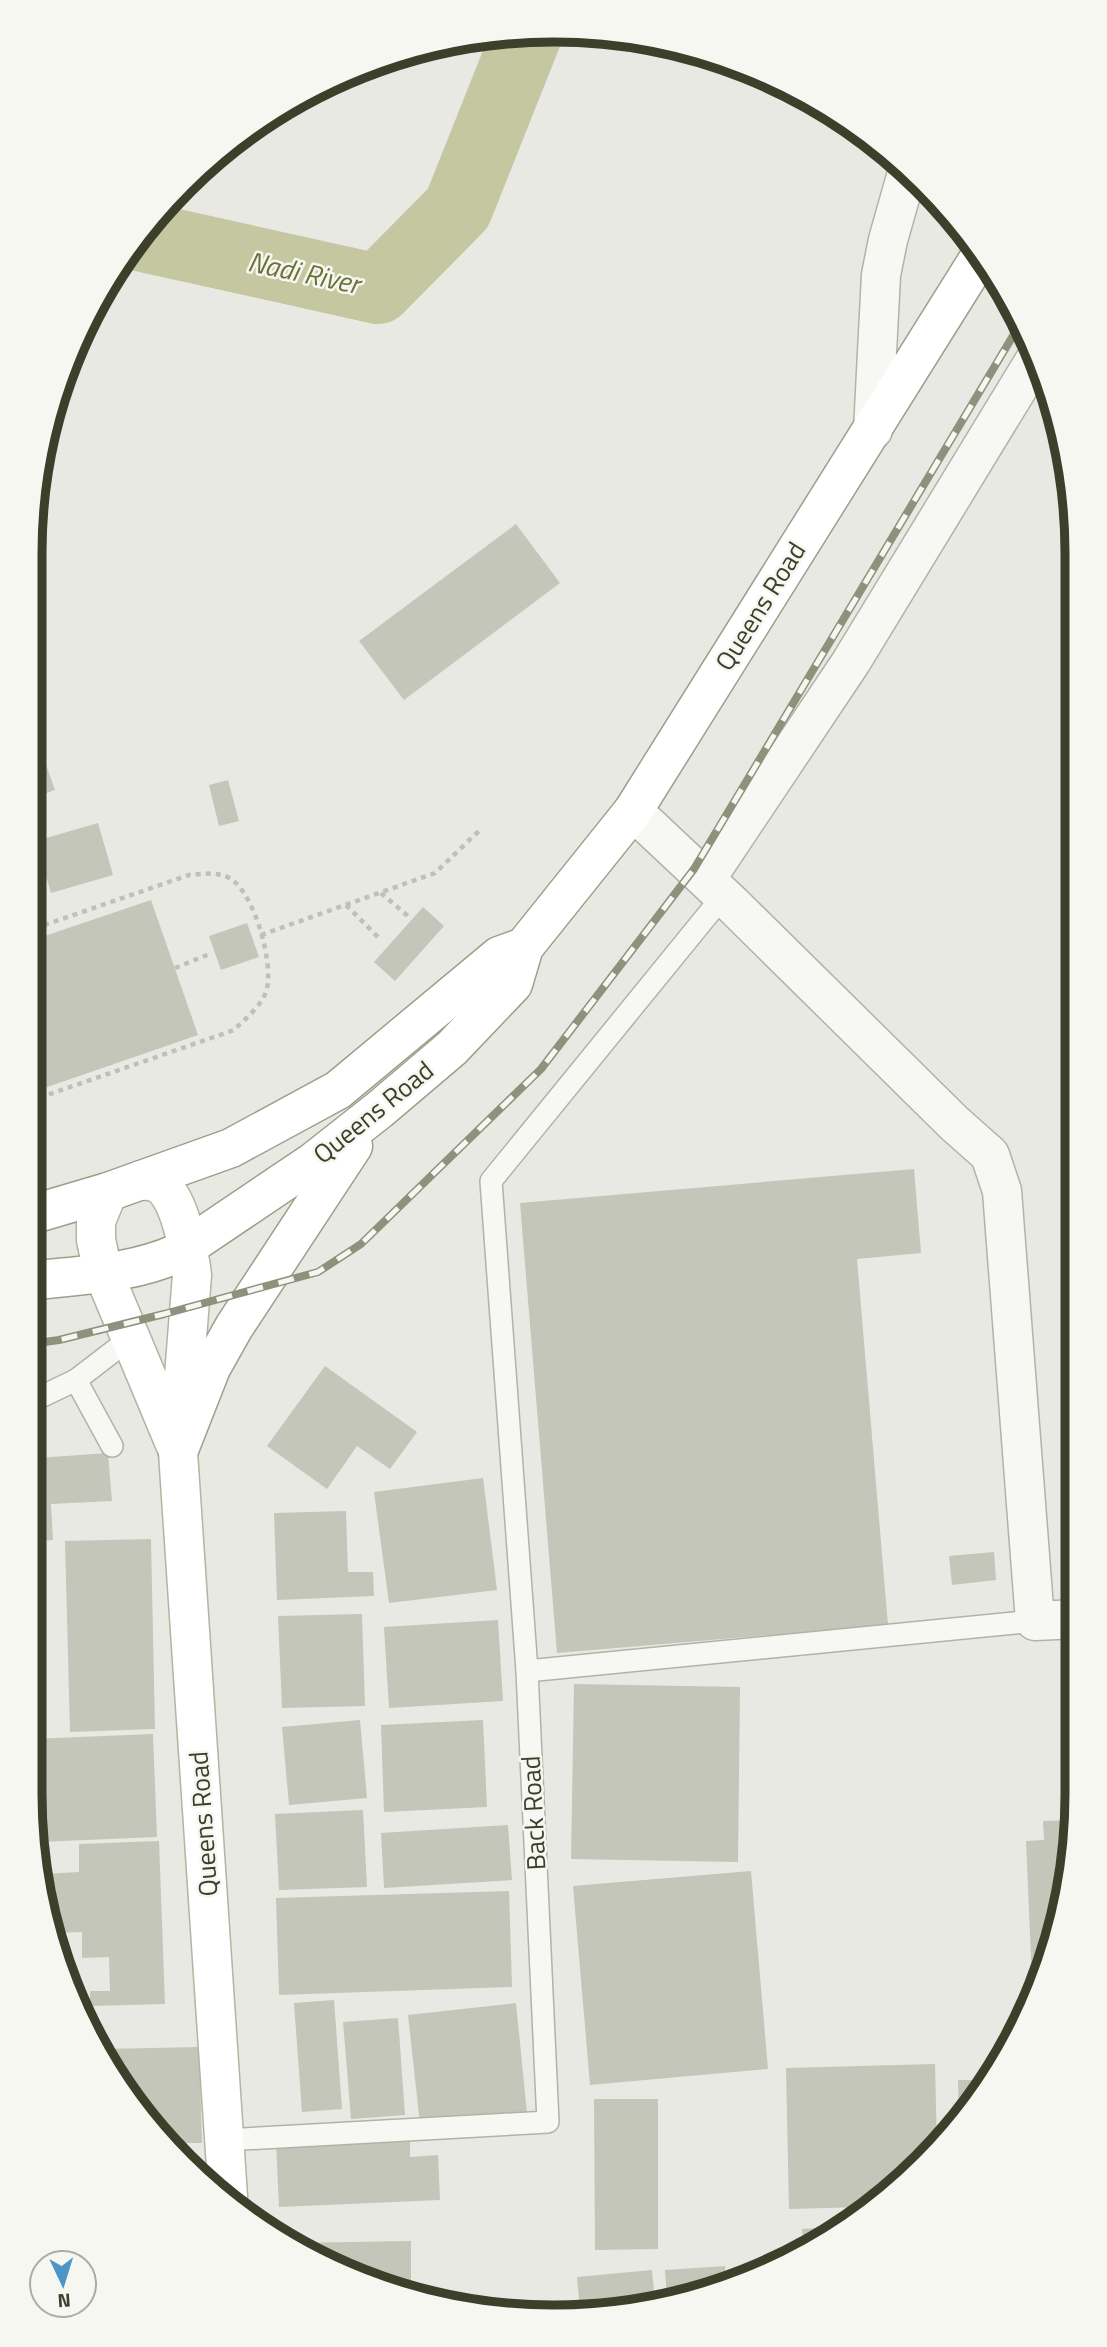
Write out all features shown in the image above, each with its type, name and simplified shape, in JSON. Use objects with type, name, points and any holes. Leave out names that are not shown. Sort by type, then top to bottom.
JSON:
[{"type":"main road","name":"Queens Road","points":[[103,1272],[156,1263],[188,1245],[313,1162],[453,1048],[513,984],[524,947],[633,811],[975,264]]},
{"type":"main road","name":"Queens Road","points":[[178,1452],[103,1272],[96,1240],[96,1221],[125,1186],[231,1148],[338,1090],[499,956],[524,947]]},
{"type":"main road","points":[[178,1452],[211,1368],[234,1327],[334,1172],[379,1110]]},
{"type":"main road","name":"Queens Road","points":[[125,1186],[158,1184],[169,1192],[188,1245],[192,1275],[178,1452],[227,2187]]},
{"type":"main road","points":[[42,1211],[125,1186]]},
{"type":"main road","points":[[42,1280],[103,1272]]},
{"type":"street","points":[[873,430],[881,275],[904,182]]},
{"type":"street","points":[[715,887],[1030,368]]},
{"type":"street","points":[[633,811],[715,887],[990,1156],[1002,1191],[1035,1621],[1065,1620]]},
{"type":"lane","name":"Back Road","points":[[225,2140],[548,2122],[527,1671],[491,1181],[715,887]]},
{"type":"lane","points":[[42,1396],[76,1380],[132,1337]]},
{"type":"lane","points":[[76,1380],[112,1446]]},
{"type":"lane","points":[[527,1671],[1035,1621]]},
{"type":"path","points":[[261,936],[435,873],[482,828]]},
{"type":"path","points":[[42,926],[189,875],[210,873],[231,879],[248,900],[268,954],[267,989],[256,1008],[234,1030],[42,1097]]},
{"type":"path","points":[[380,892],[408,916]]},
{"type":"path","points":[[346,905],[381,940]]},
{"type":"path","points":[[175,968],[212,953]]},
{"type":"building","points":[[516,524],[560,583],[404,700],[359,641]]},
{"type":"building","points":[[45,762],[55,790],[42,795],[42,763]]},
{"type":"building","points":[[228,780],[239,821],[219,826],[209,785]]},
{"type":"building","points":[[98,823],[113,875],[51,893],[42,862],[42,839]]},
{"type":"building","points":[[151,900],[198,1035],[42,1089],[42,937]]},
{"type":"building","points":[[423,907],[444,926],[395,981],[374,962]]},
{"type":"building","points":[[247,923],[259,957],[221,970],[209,936]]},
{"type":"building","points":[[914,1169],[921,1253],[857,1259],[888,1625],[557,1653],[520,1203]]},
{"type":"building","points":[[325,1366],[417,1432],[390,1469],[357,1446],[327,1489],[267,1446]]},
{"type":"building","points":[[108,1453],[112,1501],[51,1504],[53,1540],[42,1541],[42,1458]]},
{"type":"building","points":[[483,1478],[497,1590],[389,1603],[374,1492]]},
{"type":"building","points":[[346,1511],[348,1572],[373,1572],[374,1596],[277,1600],[274,1513]]},
{"type":"building","points":[[151,1539],[155,1729],[70,1732],[65,1541]]},
{"type":"building","points":[[994,1552],[996,1580],[952,1585],[949,1556]]},
{"type":"building","points":[[362,1614],[365,1706],[282,1708],[278,1616]]},
{"type":"building","points":[[498,1620],[503,1701],[389,1708],[384,1627]]},
{"type":"building","points":[[574,1684],[740,1687],[738,1862],[571,1859]]},
{"type":"building","points":[[360,1720],[367,1798],[289,1805],[282,1727]]},
{"type":"building","points":[[483,1720],[487,1807],[384,1812],[381,1725]]},
{"type":"building","points":[[153,1734],[157,1837],[44,1842],[42,1739]]},
{"type":"building","points":[[363,1810],[367,1887],[279,1890],[275,1814]]},
{"type":"building","points":[[1064,1820],[1064,1827],[1061,1860],[1048,1926],[1032,1974],[1026,1841],[1044,1840],[1043,1821]]},
{"type":"building","points":[[508,1825],[512,1880],[384,1888],[381,1833]]},
{"type":"building","points":[[159,1841],[165,2004],[90,2006],[90,1991],[110,1991],[109,1957],[82,1958],[82,1932],[61,1933],[48,1874],[79,1872],[79,1844]]},
{"type":"building","points":[[751,1871],[768,2069],[590,2085],[573,1886]]},
{"type":"building","points":[[509,1891],[512,1987],[279,1995],[276,1898]]},
{"type":"building","points":[[334,2000],[342,2109],[302,2112],[294,2003]]},
{"type":"building","points":[[516,2003],[527,2113],[420,2124],[408,2015]]},
{"type":"building","points":[[398,2018],[405,2115],[351,2119],[343,2022]]},
{"type":"building","points":[[199,2047],[202,2143],[180,2143],[128,2078],[111,2049]]},
{"type":"building","points":[[935,2064],[937,2132],[891,2178],[854,2207],[789,2209],[786,2068]]},
{"type":"building","points":[[958,2080],[978,2080],[959,2105]]},
{"type":"building","points":[[594,2099],[658,2099],[658,2249],[595,2250]]},
{"type":"building","points":[[410,2137],[410,2157],[438,2155],[440,2200],[279,2207],[276,2143]]},
{"type":"building","points":[[823,2228],[803,2239],[802,2229]]},
{"type":"building","points":[[411,2241],[411,2285],[358,2266],[310,2243]]},
{"type":"building","points":[[725,2266],[725,2275],[667,2292],[665,2270]]},
{"type":"building","points":[[652,2270],[654,2295],[579,2304],[577,2277]]},
{"type":"waterway","name":"Nadi River","points":[[151,239],[378,289],[458,208],[524,43]]},
{"type":"railway","points":[[42,1342],[164,1314],[318,1272],[361,1244],[541,1069],[694,869],[1015,333]]}]
